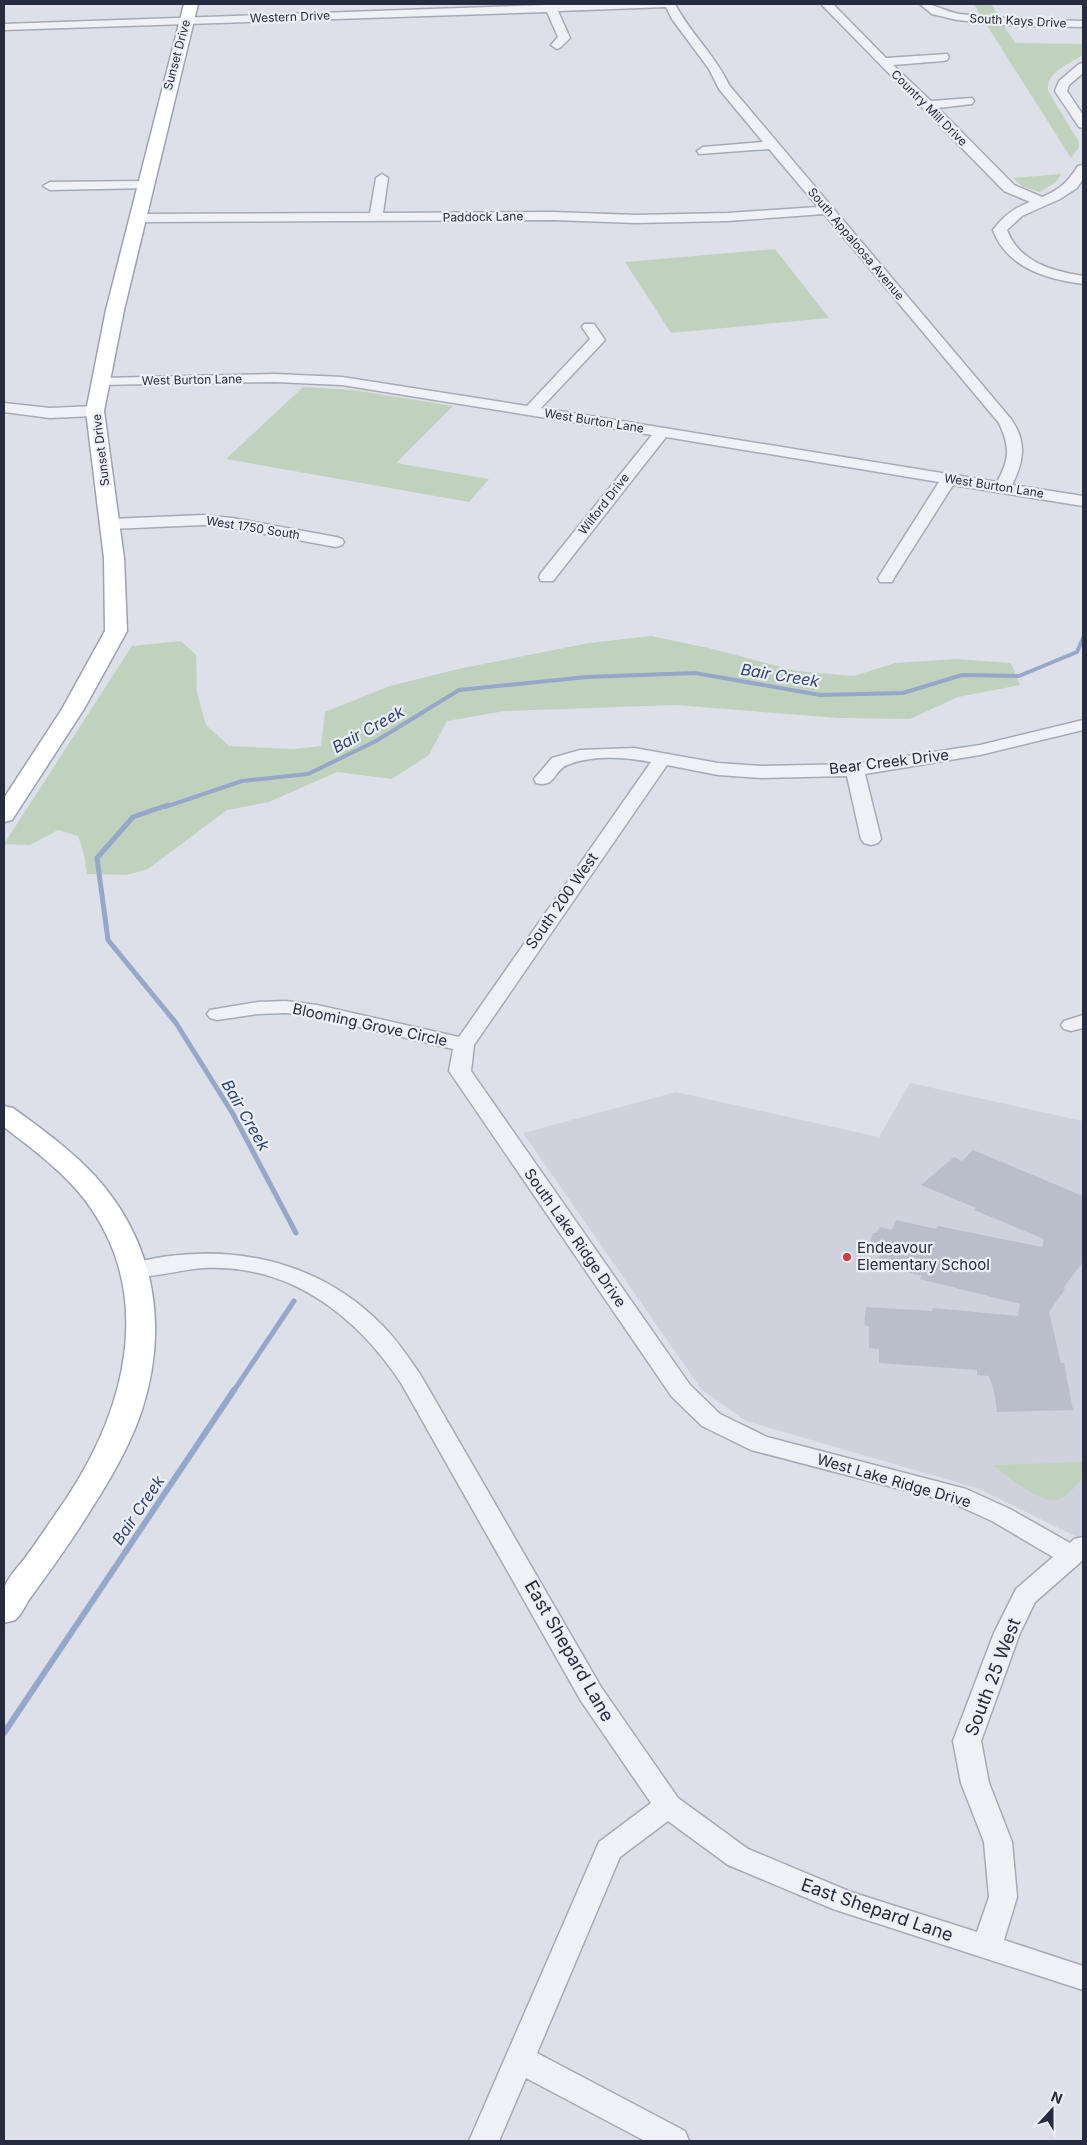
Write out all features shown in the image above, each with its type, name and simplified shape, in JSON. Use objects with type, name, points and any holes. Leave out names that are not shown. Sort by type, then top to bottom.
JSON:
[{"type":"main road","name":"Sunset Drive","points":[[4,815],[73,709],[116,631],[114,558],[95,411],[115,310],[188,12]]},
{"type":"main road","points":[[4,1114],[49,1148],[86,1184],[115,1225],[134,1270],[139,1291],[142,1328],[139,1366],[128,1408],[108,1454],[77,1507],[4,1611]]},
{"type":"street","points":[[267,4],[268,18]]},
{"type":"street","name":"Western Drive","points":[[4,27],[188,12],[268,18],[433,8],[551,8],[666,4]]},
{"type":"street","name":"South Appaloosa Avenue","points":[[670,4],[676,17],[715,68],[723,86],[1006,422],[1016,441],[1016,463],[1002,488]]},
{"type":"street","name":"Country Mill Drive","points":[[828,4],[1009,188],[1040,201]]},
{"type":"street","name":"South Kays Drive","points":[[926,4],[936,12],[957,17],[1017,23],[1083,24]]},
{"type":"street","points":[[551,8],[564,38],[557,46]]},
{"type":"street","points":[[883,62],[943,57]]},
{"type":"street","points":[[1083,67],[1063,84],[1061,91],[1083,124]]},
{"type":"street","points":[[928,105],[968,101]]},
{"type":"street","points":[[703,151],[771,145]]},
{"type":"street","points":[[1083,169],[1072,185],[1056,195],[1020,210],[1006,220],[1000,230],[1002,241],[1011,252],[1026,262],[1046,271],[1083,280]]},
{"type":"street","points":[[376,218],[382,178]]},
{"type":"street","points":[[50,186],[145,185]]},
{"type":"street","name":"Paddock Lane","points":[[139,218],[553,216],[646,219],[728,217],[827,210]]},
{"type":"street","points":[[531,410],[598,340],[589,326]]},
{"type":"street","name":"West Burton Lane","points":[[101,382],[275,378],[342,381],[531,410],[1083,501]]},
{"type":"street","points":[[4,408],[50,413],[95,411]]},
{"type":"street","name":"Wilford Drive","points":[[547,577],[662,432]]},
{"type":"street","points":[[886,578],[949,479]]},
{"type":"street","name":"West 1750 South","points":[[110,524],[203,520],[232,523],[336,542]]},
{"type":"street","name":"Bear Creek Drive","points":[[544,779],[558,762],[580,755],[606,753],[634,753],[718,769],[760,772],[855,770],[980,750],[1083,725]]},
{"type":"street","name":"South 200 West","points":[[464,1045],[662,758]]},
{"type":"street","points":[[855,770],[871,839]]},
{"type":"street","name":"Blooming Grove Circle","points":[[217,1014],[258,1008],[286,1007],[317,1011],[464,1045]]},
{"type":"street","name":"South Lake Ridge Drive","points":[[464,1045],[460,1071],[681,1391],[710,1420]]},
{"type":"street","name":"East Shepard Lane","points":[[134,1270],[213,1260],[269,1267],[314,1285],[352,1310],[373,1329],[405,1369],[592,1694],[668,1806],[738,1858],[843,1901],[1083,1978]]},
{"type":"street","name":"West Lake Ridge Drive","points":[[710,1420],[760,1444],[957,1495],[1077,1551]]},
{"type":"street","name":"South 25 West","points":[[988,1948],[1003,1897],[998,1842],[974,1783],[967,1741],[1006,1633],[1025,1596],[1077,1551]]},
{"type":"street","points":[[484,2141],[609,1850],[668,1806]]},
{"type":"street","points":[[519,2059],[674,2141]]},
{"type":"shaded area","name":"Endeavour Elementary School","points":[[910,1083],[1083,1121],[1083,1533],[1079,1538],[977,1488],[746,1421],[702,1390],[523,1133],[676,1092],[879,1137]]},
{"type":"green space","points":[[974,4],[991,4],[1000,18],[981,16]]},
{"type":"green space","points":[[986,24],[1004,26],[1015,43],[1083,44],[1083,55],[1054,74],[1048,85],[1048,91],[1079,142],[1079,147],[1071,158]]},
{"type":"green space","points":[[1061,174],[1056,182],[1040,192],[1023,187],[1013,178]]},
{"type":"green space","points":[[775,249],[829,318],[671,333],[625,262]]},
{"type":"green space","points":[[303,387],[353,390],[453,406],[396,463],[489,479],[469,502],[226,459]]},
{"type":"green space","points":[[651,636],[713,649],[796,671],[854,676],[895,663],[956,659],[1011,663],[1020,685],[958,697],[910,719],[838,718],[675,705],[505,711],[447,721],[429,755],[392,779],[337,772],[269,802],[227,810],[148,869],[126,875],[87,874],[84,854],[78,836],[58,830],[30,845],[4,844],[132,646],[181,641],[196,655],[197,693],[206,725],[229,746],[294,749],[321,746],[325,712],[390,686],[458,669],[589,643]]},
{"type":"green space","points":[[1083,1462],[1083,1478],[1066,1495],[1060,1499],[1052,1500],[1043,1498],[1025,1489],[993,1465]]},
{"type":"building","name":"Endeavour Elementary School","points":[[973,1150],[1083,1196],[1083,1262],[1063,1288],[1065,1289],[1049,1312],[1061,1363],[1064,1363],[1073,1410],[997,1412],[994,1391],[989,1376],[977,1375],[977,1370],[879,1363],[879,1349],[869,1348],[869,1327],[864,1325],[866,1307],[932,1311],[933,1308],[1018,1316],[1020,1304],[920,1279],[922,1276],[877,1264],[880,1255],[868,1251],[873,1233],[876,1233],[880,1227],[892,1230],[896,1220],[936,1229],[938,1226],[1042,1247],[1044,1239],[974,1210],[976,1208],[921,1185],[954,1157],[962,1161]]},
{"type":"waterway","name":"Bair Creek","points":[[165,807],[242,781],[308,774],[376,741],[459,690],[587,677],[695,673],[820,695],[903,693],[962,675],[1019,676],[1077,652],[1083,638]]},
{"type":"waterway","name":"Bair Creek","points":[[168,805],[133,817],[97,858],[108,940],[176,1023],[233,1114],[296,1233]]},
{"type":"waterway","name":"Bair Creek","points":[[233,1392],[294,1301]]},
{"type":"waterway","name":"Bair Creek","points":[[4,1733],[234,1390]]},
{"type":"place","name":"Endeavour Elementary School","points":[[847,1257]]}]
